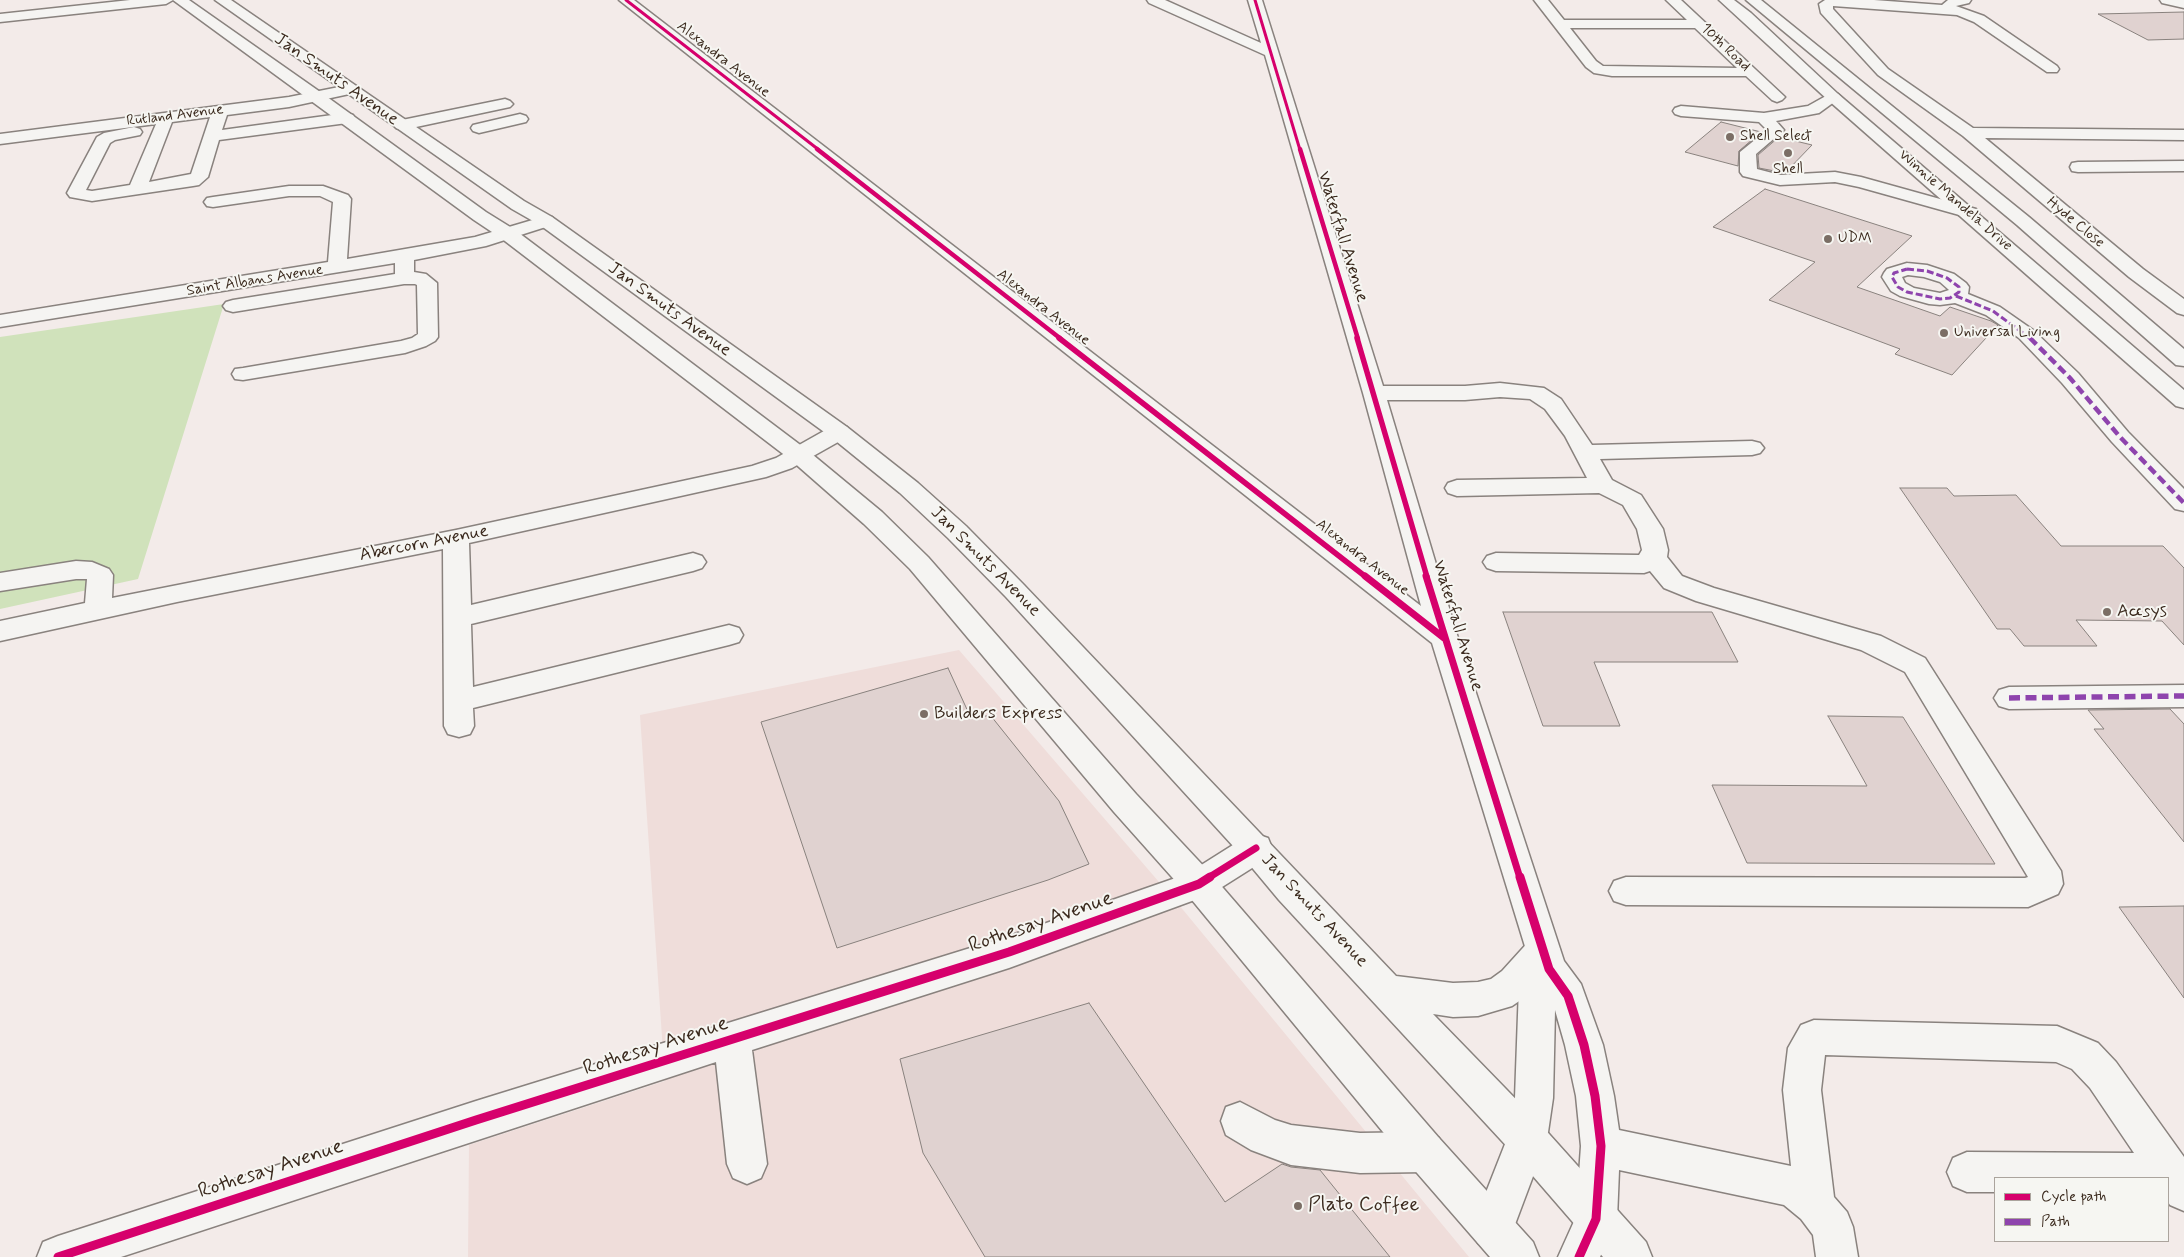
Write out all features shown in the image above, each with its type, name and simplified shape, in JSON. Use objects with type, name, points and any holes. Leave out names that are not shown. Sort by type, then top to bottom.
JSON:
[{"type":"street","points":[[0,18],[166,0]]},
{"type":"street","name":"Jan Smuts Avenue","points":[[180,0],[318,97],[480,216],[508,234],[799,455],[873,518],[919,563],[1125,803],[1199,884],[1425,1152],[1518,1257]]},
{"type":"street","name":"Jan Smuts Avenue","points":[[222,0],[518,205],[546,221],[839,432],[909,488],[957,532],[1256,848],[1291,890],[1390,992],[1527,1139],[1631,1257]]},
{"type":"street","name":"Alexandra Avenue","points":[[626,0],[1444,638]]},
{"type":"street","points":[[1154,0],[1269,52]]},
{"type":"street","name":"Waterfall Avenue","points":[[1255,0],[1269,52],[1374,393],[1444,638],[1546,960],[1568,996],[1584,1045],[1595,1096],[1601,1146],[1596,1219],[1579,1257]]},
{"type":"street","points":[[1541,0],[1591,64],[1599,70],[1612,72],[1750,72]]},
{"type":"street","name":"10th Road","points":[[1673,0],[1777,97]]},
{"type":"street","name":"Winnie Mandela Drive","points":[[1726,0],[1746,16],[1833,97],[2184,401]]},
{"type":"street","name":"Winnie Mandela Drive","points":[[1753,0],[2023,221],[2184,360]]},
{"type":"street","points":[[1835,0],[1926,8],[1954,4],[1960,11],[1979,19],[2052,69]]},
{"type":"street","name":"Hyde Close","points":[[1835,0],[1826,4],[1826,10],[1883,72],[1969,133],[2136,273],[2184,309]]},
{"type":"street","points":[[1898,0],[1926,8]]},
{"type":"street","points":[[2166,0],[2184,4]]},
{"type":"street","points":[[1561,24],[1700,24]]},
{"type":"street","name":"Rutland Avenue","points":[[0,139],[163,123],[220,111],[318,97],[350,90]]},
{"type":"street","points":[[1681,111],[1764,118],[1813,110],[1833,97]]},
{"type":"street","points":[[402,125],[505,104]]},
{"type":"street","points":[[163,123],[121,133],[104,140],[76,193],[92,196],[193,181],[199,177],[220,111]]},
{"type":"street","points":[[453,115],[464,127],[470,128],[520,119]]},
{"type":"street","points":[[212,136],[347,118]]},
{"type":"street","points":[[1764,118],[1776,130],[1748,152],[1749,172],[1780,180],[1835,177],[1861,182],[1970,214]]},
{"type":"street","points":[[137,190],[163,123]]},
{"type":"street","points":[[1969,133],[2184,135]]},
{"type":"street","points":[[2078,167],[2184,166]]},
{"type":"street","points":[[213,202],[289,191],[323,191],[342,199],[337,268]]},
{"type":"street","name":"Saint Albans Avenue","points":[[0,321],[337,268],[462,246],[508,234],[546,221]]},
{"type":"street","points":[[404,278],[405,256]]},
{"type":"street","points":[[233,306],[404,278],[419,278],[427,283],[428,337],[419,342],[405,347],[244,374]]},
{"type":"street","points":[[1956,296],[1993,311],[2026,334],[2070,378],[2120,437],[2184,503]]},
{"type":"street","points":[[1374,393],[1465,393],[1500,390],[1536,393],[1553,404],[1576,436],[1603,485]]},
{"type":"street","name":"Abercorn Avenue","points":[[0,631],[456,538],[758,472],[772,468],[799,455],[839,432]]},
{"type":"street","points":[[1585,452],[1752,448]]},
{"type":"street","points":[[1457,488],[1603,485],[1632,500],[1650,530],[1655,550],[1654,558],[1673,582],[1705,595],[1871,643],[1915,665],[2044,871],[2046,884],[2028,892],[1626,891]]},
{"type":"street","points":[[456,538],[458,713],[729,635]]},
{"type":"street","points":[[1496,562],[1644,564],[1654,558]]},
{"type":"street","points":[[456,618],[693,562]]},
{"type":"street","points":[[0,582],[76,570],[92,571],[100,575],[98,610]]},
{"type":"street","points":[[2008,698],[2184,696]]},
{"type":"street","name":"Rothesay Avenue","points":[[58,1257],[476,1120],[1009,952],[1199,884],[1256,848]]},
{"type":"street","points":[[1390,992],[1454,1000],[1478,999],[1499,994],[1546,960]]},
{"type":"street","points":[[1493,1228],[1527,1139],[1534,1098],[1537,987],[1546,960]]},
{"type":"street","points":[[1815,1205],[1802,1090],[1807,1048],[1814,1037],[2056,1044],[2085,1056],[2103,1075],[2178,1182]]},
{"type":"street","points":[[732,1039],[747,1164]]},
{"type":"street","points":[[1240,1121],[1265,1136],[1291,1145],[1360,1153],[1425,1152]]},
{"type":"street","points":[[1601,1146],[1794,1187],[1815,1205],[1832,1227],[1837,1257]]},
{"type":"street","points":[[1967,1172],[2072,1177]]},
{"type":"shaded area","points":[[959,650],[1184,911],[1469,1257],[468,1257],[469,1145],[665,1081],[640,715]]},
{"type":"green space","points":[[224,304],[138,579],[0,609],[0,337]]},
{"type":"building","points":[[2184,12],[2184,39],[2148,40],[2098,14]]},
{"type":"building","points":[[1721,122],[1761,132],[1739,151],[1738,166],[1685,152]]},
{"type":"building","points":[[1779,137],[1812,145],[1785,173],[1759,168],[1758,155]]},
{"type":"building","points":[[1765,189],[1912,236],[1857,287],[1940,316],[1950,307],[1998,325],[1952,375],[1895,354],[1900,349],[1769,300],[1815,262],[1713,227]]},
{"type":"building","points":[[1900,488],[1947,488],[1954,496],[2016,495],[2061,546],[2163,546],[2184,568],[2184,645],[2162,621],[2076,620],[2097,646],[2024,646],[2010,629],[1997,629]]},
{"type":"building","points":[[1503,612],[1712,612],[1738,662],[1594,662],[1620,726],[1543,726]]},
{"type":"building","points":[[948,668],[970,716],[991,716],[1059,801],[1089,864],[1048,880],[837,948],[761,722]]},
{"type":"building","points":[[2170,709],[2184,724],[2184,842],[2094,729],[2104,729],[2088,710]]},
{"type":"building","points":[[1828,716],[1903,717],[1995,864],[1747,863],[1712,785],[1867,786]]},
{"type":"building","points":[[2184,906],[2184,998],[2119,907]]},
{"type":"building","points":[[1089,1003],[1225,1202],[1282,1164],[1291,1167],[1320,1170],[1390,1257],[985,1257],[923,1153],[900,1059]]},
{"type":"marked path","points":[[1907,269],[1927,271],[1947,278],[1959,287],[1959,292],[1950,298],[1940,299],[1907,292],[1898,287],[1892,277],[1894,273],[1907,269]]},
{"type":"marked path","points":[[1956,296],[1993,311],[2026,334],[2070,378],[2120,437],[2184,503]]},
{"type":"marked path","points":[[2009,698],[2184,696]]},
{"type":"cycle path","points":[[626,0],[1444,638]]},
{"type":"cycle path","points":[[1255,0],[1374,393],[1444,638],[1549,969],[1568,996],[1584,1045],[1595,1096],[1601,1146],[1596,1219],[1579,1257]]},
{"type":"cycle path","points":[[58,1257],[476,1120],[1009,952],[1199,884],[1256,848]]},
{"type":"place","name":"Shell Select","points":[[1730,137]]},
{"type":"place","name":"Shell","points":[[1788,153]]},
{"type":"place","name":"UDM","points":[[1828,239]]},
{"type":"place","name":"Universal Living","points":[[1944,333]]},
{"type":"place","name":"Accsys","points":[[2107,612]]},
{"type":"place","name":"Builders Express","points":[[924,714]]},
{"type":"place","name":"Plato Coffee","points":[[1298,1206]]}]
